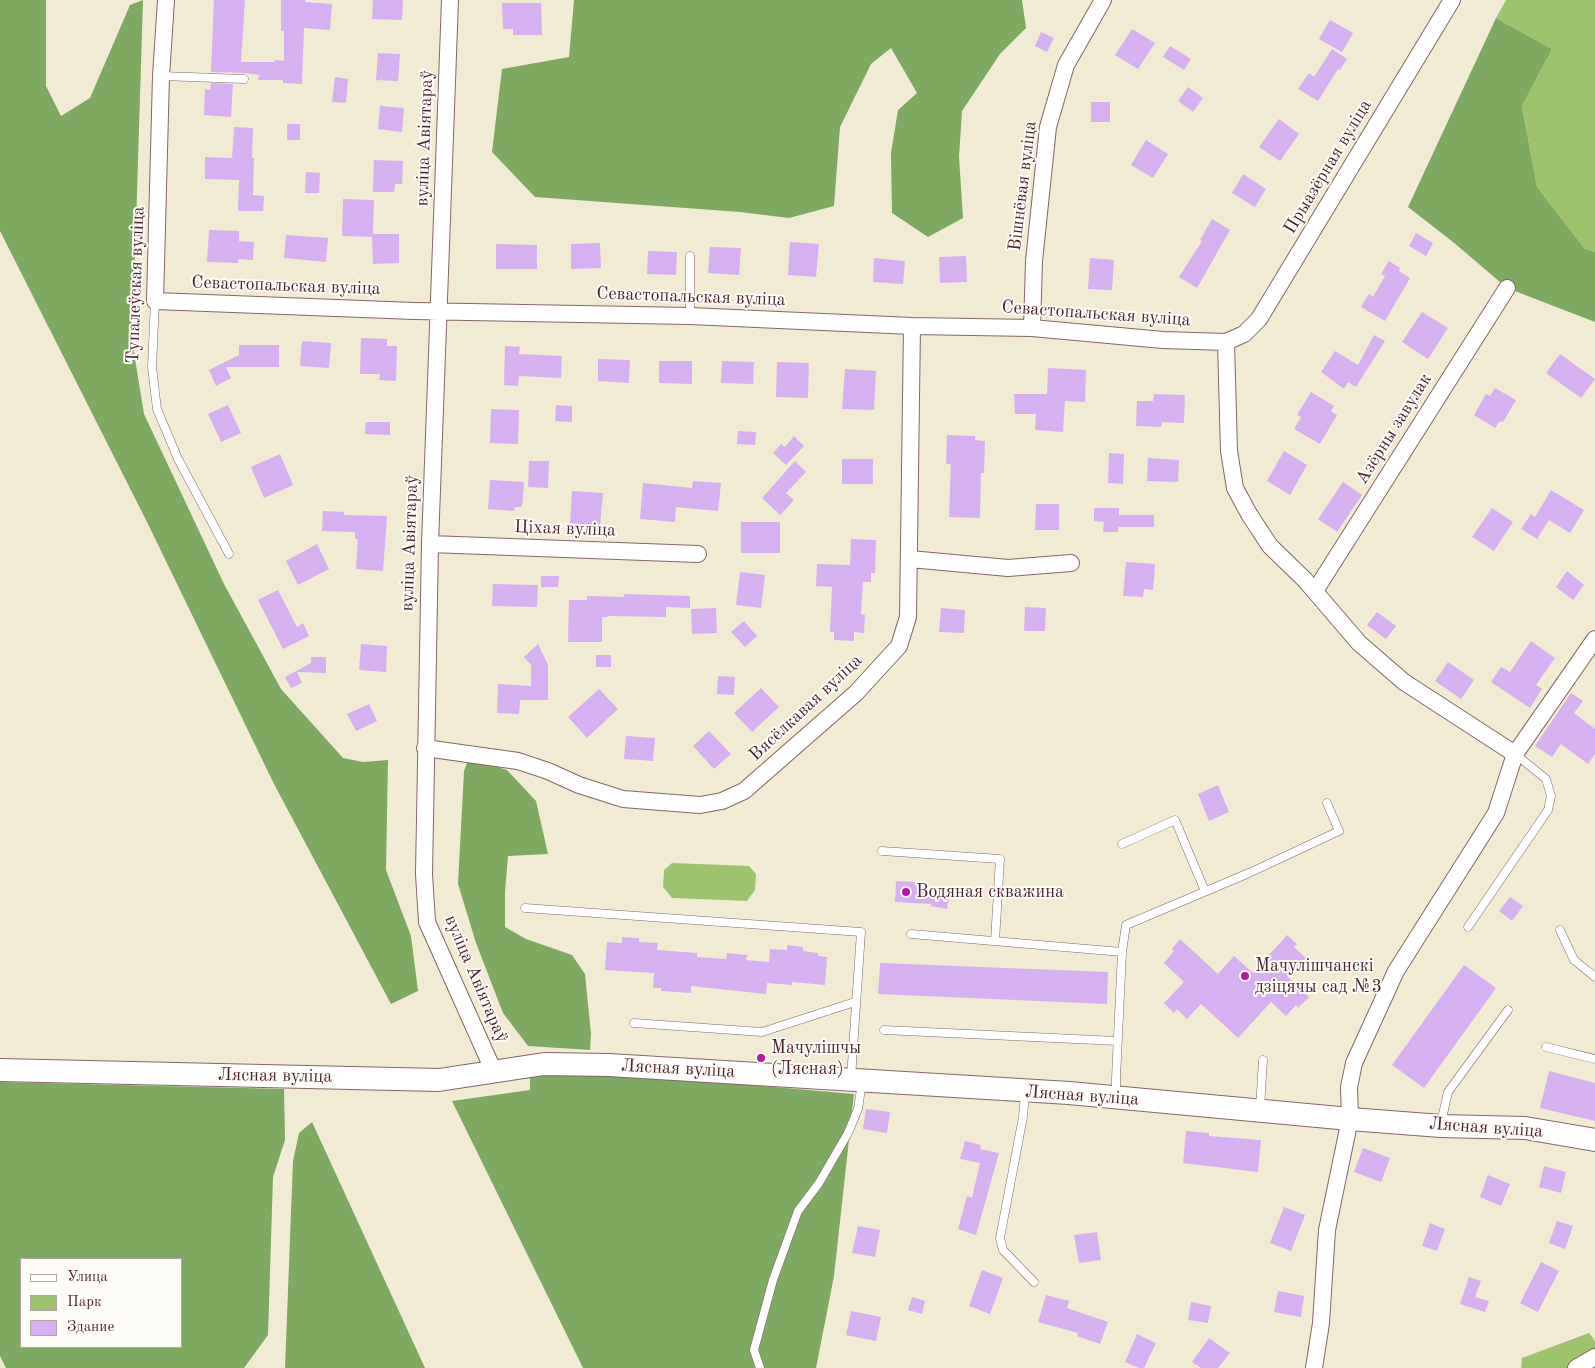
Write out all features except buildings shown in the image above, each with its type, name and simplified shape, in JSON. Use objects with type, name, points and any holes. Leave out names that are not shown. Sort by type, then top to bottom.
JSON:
[{"type":"main road","name":"Лясная вуліца","points":[[0,1070],[439,1080],[544,1064],[569,1063],[1069,1093],[1441,1126],[1525,1128],[1595,1140]]},
{"type":"street","name":"Тупалеўская вуліца","points":[[155,302],[161,76],[166,0]]},
{"type":"street","name":"вуліца Авіятараў","points":[[450,0],[430,544],[424,874],[427,922],[494,1072]]},
{"type":"street","name":"Вішнёвая вуліца","points":[[1032,328],[1034,261],[1048,127],[1066,66],[1103,0]]},
{"type":"street","name":"Прыазёрная вуліца","points":[[1226,342],[1244,334],[1259,319],[1452,0]]},
{"type":"street","name":"Азёрны завулак","points":[[1315,591],[1507,288]]},
{"type":"street","name":"Севастопальская вуліца","points":[[155,302],[438,311],[690,316],[912,326],[1032,328],[1163,340],[1226,342]]},
{"type":"street","name":"Вясёлкавая вуліца","points":[[425,748],[518,761],[548,770],[579,785],[623,799],[700,805],[722,801],[744,791],[856,692],[899,646],[908,617],[912,326]]},
{"type":"street","points":[[1226,342],[1230,451],[1235,488],[1270,546],[1315,591],[1358,643],[1404,682],[1515,754]]},
{"type":"street","name":"Ціхая вуліца","points":[[430,544],[698,554]]},
{"type":"street","points":[[910,559],[1008,568],[1071,563]]},
{"type":"street","points":[[1314,1368],[1320,1323],[1327,1230],[1350,1119],[1349,1087],[1354,1063],[1396,971],[1496,814],[1515,754],[1595,639]]},
{"type":"street","points":[[1576,1368],[1595,1357]]},
{"type":"lane","points":[[161,76],[244,79]]},
{"type":"lane","points":[[690,256],[690,316]]},
{"type":"lane","name":"Тупалеўская вуліца","points":[[155,302],[152,367],[157,409],[178,459],[229,554]]},
{"type":"lane","points":[[1468,927],[1548,810],[1551,796],[1546,780],[1515,754]]},
{"type":"lane","points":[[1116,1098],[1122,952],[1126,925],[1249,873],[1339,831],[1327,803]]},
{"type":"lane","points":[[1122,844],[1175,820],[1205,891]]},
{"type":"lane","points":[[882,851],[1000,859],[995,941]]},
{"type":"lane","points":[[525,908],[860,932],[855,1002],[858,1109],[848,1133],[818,1183],[798,1211],[772,1280],[754,1350],[760,1368]]},
{"type":"lane","points":[[1560,930],[1574,960],[1595,977]]},
{"type":"lane","points":[[911,934],[1122,952]]},
{"type":"lane","points":[[634,1023],[762,1032],[855,1002]]},
{"type":"lane","points":[[1441,1126],[1448,1092],[1508,1010]]},
{"type":"lane","points":[[884,1030],[1117,1041]]},
{"type":"lane","points":[[1546,1047],[1595,1060]]},
{"type":"lane","points":[[1260,1110],[1263,1060]]},
{"type":"lane","points":[[1025,1091],[1023,1117],[1000,1238],[1003,1250],[1034,1282]]},
{"type":"green space","points":[[0,0],[46,0],[46,86],[61,116],[90,98],[130,5],[143,0],[131,334],[144,414],[224,584],[281,689],[343,758],[363,762],[388,760],[386,870],[411,936],[418,991],[391,1004],[274,784],[148,524],[0,231]]},
{"type":"green space","points":[[574,0],[1022,0],[1026,28],[1000,54],[962,111],[959,157],[963,218],[928,237],[892,213],[891,153],[898,110],[917,93],[891,48],[871,64],[840,127],[834,206],[789,218],[740,212],[535,197],[492,152],[502,69],[569,57]]},
{"type":"green space","points":[[1506,0],[1595,0],[1595,252],[1585,249],[1537,187],[1522,106],[1552,49],[1496,18]]},
{"type":"green space","points":[[1496,18],[1552,49],[1522,106],[1537,187],[1585,249],[1595,252],[1595,322],[1507,288],[1408,207]]},
{"type":"green space","points":[[469,758],[507,770],[536,801],[548,854],[508,856],[505,927],[526,939],[572,955],[585,974],[591,1034],[590,1050],[528,1046],[503,1013],[476,943],[458,884],[464,771]]},
{"type":"green space","points":[[672,863],[749,866],[756,874],[755,890],[747,901],[672,898],[663,887],[664,870]]},
{"type":"green space","points":[[602,1072],[854,1094],[834,1276],[816,1368],[583,1368],[452,1101],[530,1090],[530,1076]]},
{"type":"green space","points":[[0,1082],[284,1089],[285,1140],[273,1177],[268,1335],[244,1368],[6,1368],[0,1356]]},
{"type":"green space","points":[[312,1122],[425,1368],[285,1368],[293,1161],[299,1133]]},
{"type":"green space","points":[[1589,1333],[1595,1341],[1595,1368],[1521,1368],[1522,1358]]},
{"type":"place","name":"Водяная скважина","points":[[906,892]]},
{"type":"place","name":"Мачулішчанскі дзіцячы сад №3","points":[[1245,976]]},
{"type":"place","name":"Мачулішчы (Лясная)","points":[[761,1058]]}]
